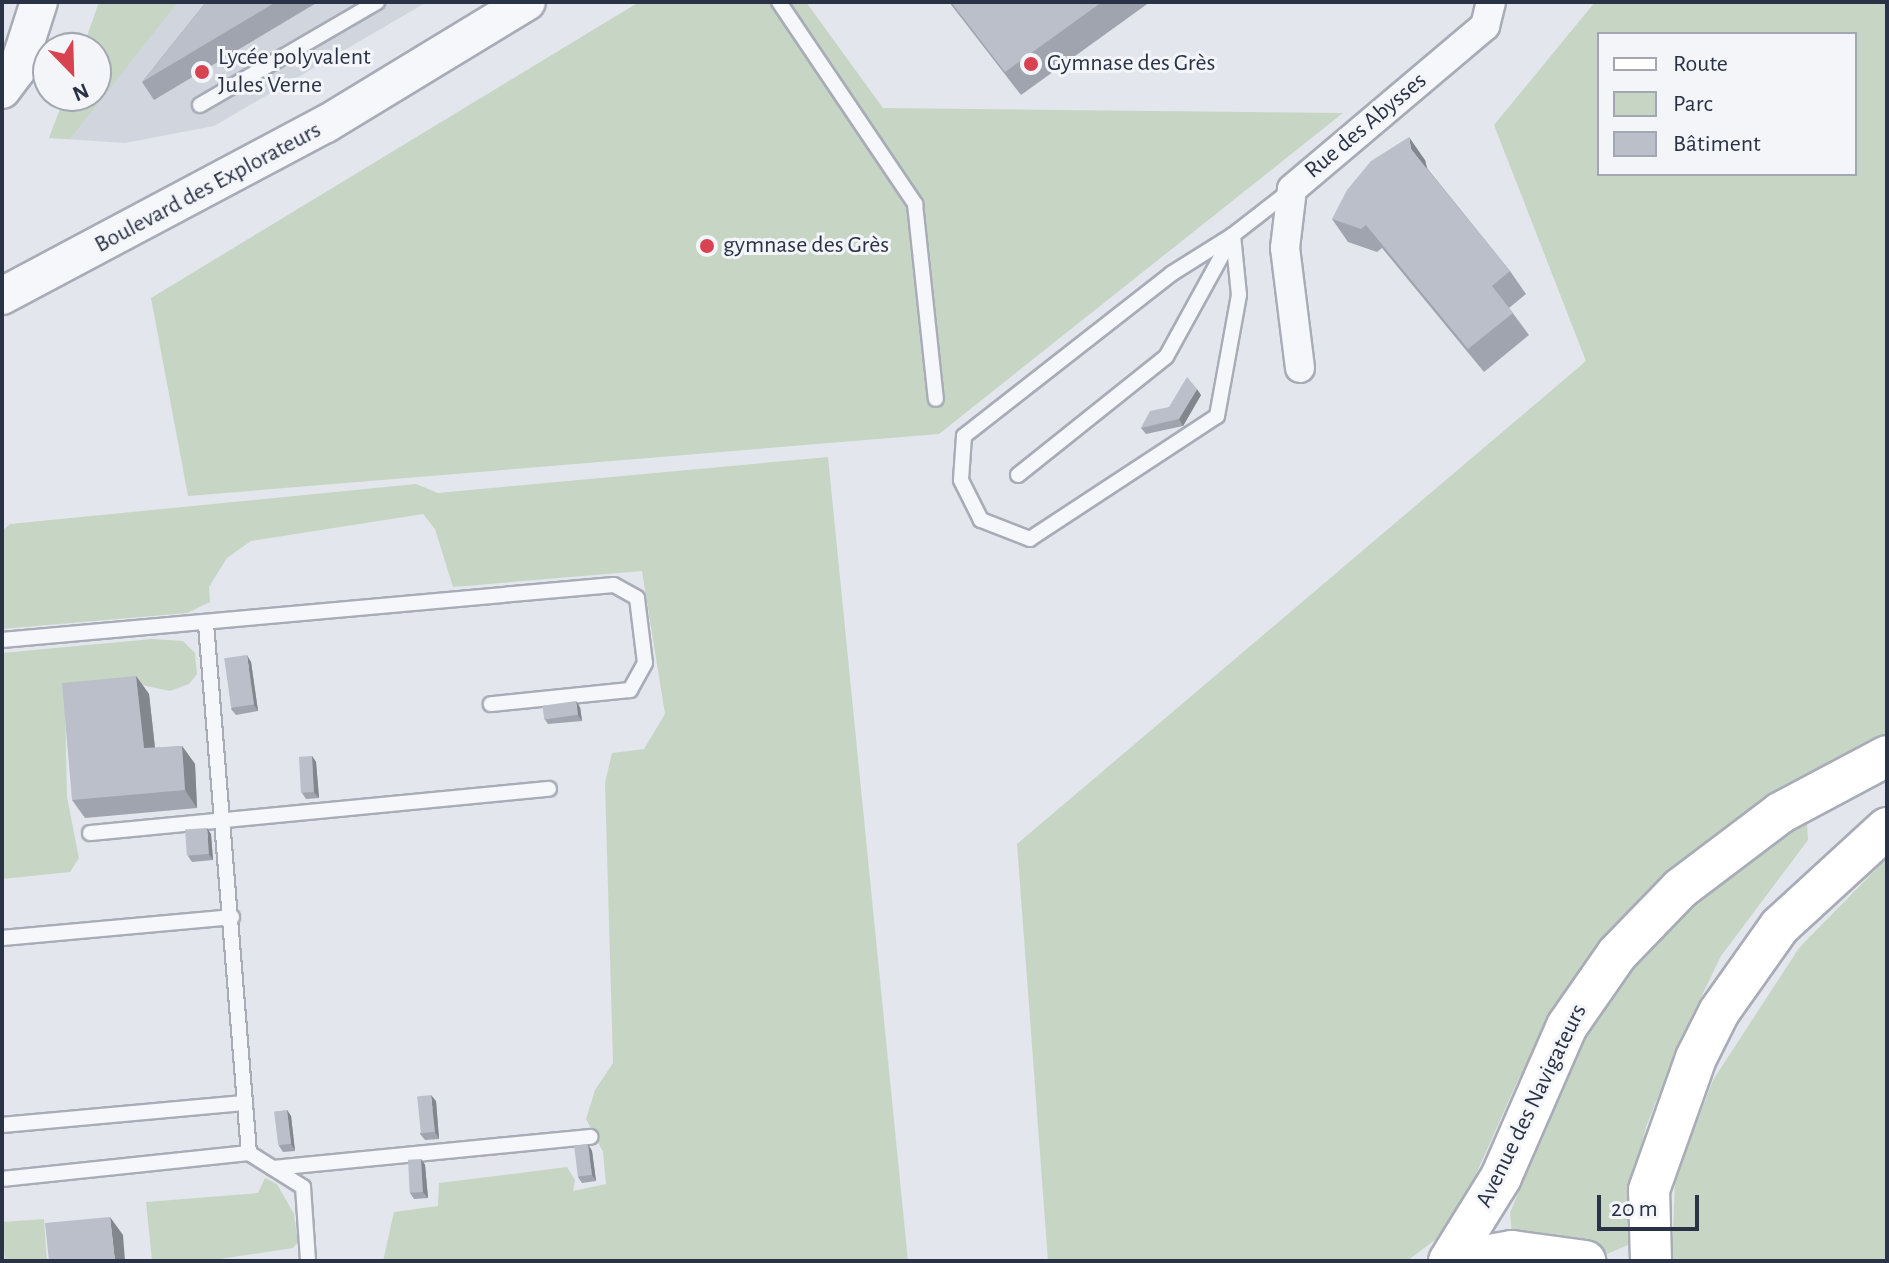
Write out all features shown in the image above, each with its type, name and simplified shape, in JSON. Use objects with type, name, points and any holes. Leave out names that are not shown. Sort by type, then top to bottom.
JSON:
[{"type":"main road","name":"Avenue des Navigateurs","points":[[1449,1261],[1501,1177],[1567,1026],[1617,954],[1681,888],[1780,813],[1887,756]]},
{"type":"main road","points":[[1651,1261],[1646,1220],[1655,1167],[1719,1012],[1780,926],[1887,828]]},
{"type":"main road","points":[[1457,1261],[1512,1251],[1585,1261]]},
{"type":"street","points":[[2,50],[37,2]]},
{"type":"street","points":[[2,90],[17,70],[37,2]]},
{"type":"street","name":"Boulevard des Explorateurs","points":[[4,295],[326,124],[527,2]]},
{"type":"street","name":"Rue des Abysses","points":[[1300,368],[1285,248],[1292,189],[1485,26],[1491,2]]},
{"type":"lane","points":[[200,105],[377,2]]},
{"type":"lane","points":[[779,2],[915,204],[936,399]]},
{"type":"lane","points":[[1233,235],[1239,295],[1217,416],[1030,539],[981,520],[961,480],[964,436],[1171,274],[1233,235],[1292,189]]},
{"type":"lane","points":[[1018,475],[1166,357],[1233,235]]},
{"type":"lane","points":[[2,640],[614,585],[637,598],[645,663],[630,690],[491,704]]},
{"type":"lane","points":[[206,624],[249,1153]]},
{"type":"lane","points":[[90,833],[549,789]]},
{"type":"lane","points":[[2,938],[232,917]]},
{"type":"lane","points":[[2,1125],[245,1103]]},
{"type":"lane","points":[[273,1168],[590,1137]]},
{"type":"lane","points":[[2,1179],[249,1153],[303,1187],[308,1261]]},
{"type":"shaded area","name":"Lycée polyvalent Jules Verne","points":[[99,2],[427,2],[214,126],[125,143],[49,138],[59,112],[112,112],[112,32],[89,32]]},
{"type":"green space","points":[[99,2],[178,2],[112,86],[112,32],[89,32]]},
{"type":"green space","name":"gymnase des Grès","points":[[639,2],[806,2],[883,108],[1343,113],[939,434],[188,496],[151,298]]},
{"type":"green space","points":[[1595,2],[1887,2],[1887,739],[1591,956],[1518,1080],[1465,1199],[1440,1236],[1407,1261],[1048,1261],[1017,844],[1586,361],[1494,125]]},
{"type":"green space","points":[[59,112],[91,112],[70,139],[49,138]]},
{"type":"green space","points":[[828,457],[908,1261],[383,1261],[394,1212],[438,1206],[439,1183],[567,1167],[575,1180],[573,1191],[606,1184],[603,1152],[586,1119],[595,1090],[613,1063],[605,783],[612,753],[644,749],[665,714],[642,571],[453,587],[435,529],[423,514],[251,541],[227,558],[209,587],[210,602],[187,613],[2,629],[2,531],[10,524],[416,484],[438,493]]},
{"type":"green space","points":[[152,639],[183,641],[195,653],[197,674],[189,684],[170,691],[137,684],[65,700],[67,797],[79,858],[70,872],[2,879],[2,653]]},
{"type":"green space","points":[[1807,822],[1808,840],[1721,956],[1681,1039],[1646,1127],[1628,1207],[1628,1245],[1607,1254],[1571,1239],[1512,1234],[1510,1213],[1563,1080],[1607,999],[1659,935],[1705,892],[1781,832]]},
{"type":"green space","points":[[1887,858],[1887,1261],[1672,1261],[1675,1179],[1713,1080],[1799,948]]},
{"type":"green space","points":[[265,1178],[277,1184],[294,1214],[298,1242],[293,1248],[207,1261],[152,1261],[146,1202],[258,1193]]},
{"type":"green space","points":[[44,1219],[47,1261],[5,1261],[2,1222]]},
{"type":"building","points":[[206,2],[276,2],[142,82]]},
{"type":"building","points":[[951,2],[1102,2],[1005,72]]},
{"type":"building","points":[[1409,137],[1411,149],[1510,271],[1492,286],[1513,313],[1468,349],[1366,225],[1361,229],[1332,219],[1347,190],[1371,161]]},
{"type":"building","points":[[1187,377],[1197,389],[1179,419],[1141,428],[1150,411],[1169,407]]},
{"type":"building","points":[[247,655],[254,705],[231,708],[224,658]]},
{"type":"building","points":[[136,676],[144,748],[182,746],[185,790],[72,800],[62,683]]},
{"type":"building","points":[[576,701],[578,715],[544,720],[542,706]]},
{"type":"building","points":[[312,756],[314,792],[301,793],[299,757]]},
{"type":"building","points":[[207,828],[209,854],[187,855],[185,830]]},
{"type":"building","points":[[431,1095],[435,1132],[421,1133],[417,1096]]},
{"type":"building","points":[[287,1110],[291,1144],[278,1145],[274,1112]]},
{"type":"building","points":[[588,1144],[592,1175],[578,1176],[574,1146]]},
{"type":"building","points":[[421,1159],[423,1192],[410,1193],[408,1160]]},
{"type":"building","points":[[110,1217],[115,1261],[49,1261],[45,1223]]},
{"type":"place","name":"Gymnase des Grès","points":[[1031,64]]},
{"type":"place","name":"Lycée polyvalent Jules Verne","points":[[202,72]]},
{"type":"place","name":"gymnase des Grès","points":[[707,246]]}]
